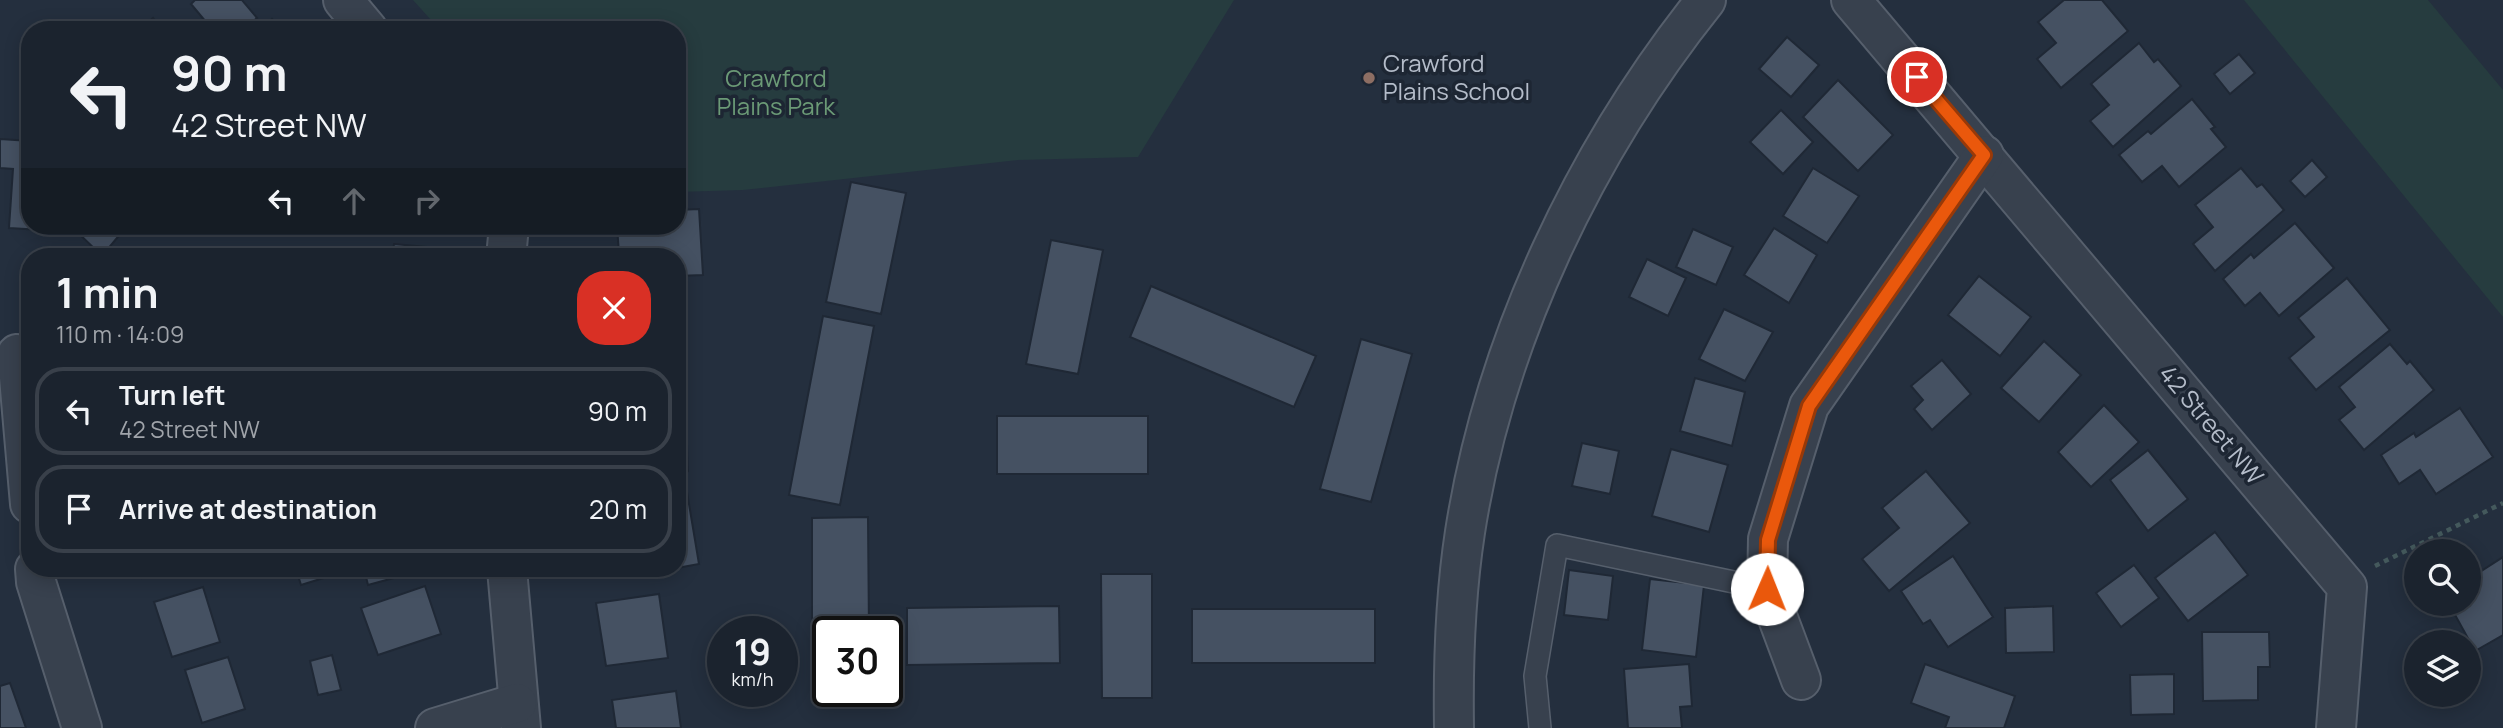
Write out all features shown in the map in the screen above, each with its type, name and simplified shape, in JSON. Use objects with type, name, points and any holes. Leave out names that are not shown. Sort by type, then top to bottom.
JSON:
[{"type":"street","points":[[343,0],[360,21]]},
{"type":"street","points":[[1454,728],[1458,588],[1465,531],[1478,470],[1508,362],[1562,230],[1601,156],[1645,83],[1706,0]]},
{"type":"street","name":"42 Street NW","points":[[1851,0],[2347,587],[2336,728]]},
{"type":"street","points":[[1801,680],[1767,589],[1768,540],[1809,406],[1984,155]]},
{"type":"street","points":[[9,350],[21,438]]},
{"type":"street","points":[[36,577],[82,728]]},
{"type":"street","points":[[436,728],[519,716],[508,577]]},
{"type":"lane","points":[[1540,728],[1535,676],[1557,545],[1767,589]]},
{"type":"path","points":[[2374,567],[2503,503]]},
{"type":"green space","name":"Crawford Plains Park","points":[[413,0],[1234,0],[1138,157],[1018,160],[743,190],[686,192],[686,21],[432,21]]},
{"type":"green space","points":[[2244,0],[2428,0],[2503,90],[2503,317]]},
{"type":"building","points":[[195,0],[242,0],[257,18],[254,21],[205,21],[191,4]]},
{"type":"building","points":[[2064,0],[2102,0],[2128,31],[2061,88],[2037,59],[2056,43],[2038,22]]},
{"type":"building","points":[[1787,37],[1819,65],[1791,97],[1759,69]]},
{"type":"building","points":[[2139,43],[2154,62],[2158,59],[2181,86],[2113,147],[2090,121],[2109,105],[2091,84]]},
{"type":"building","points":[[2239,54],[2255,73],[2230,94],[2214,74]]},
{"type":"building","points":[[1838,80],[1893,135],[1858,171],[1803,117]]},
{"type":"building","points":[[2192,99],[2215,127],[2211,129],[2226,147],[2179,187],[2162,166],[2142,182],[2119,155],[2148,131],[2151,134]]},
{"type":"building","points":[[1781,110],[1813,142],[1783,174],[1750,142]]},
{"type":"building","points":[[0,139],[21,140],[21,229],[9,228],[13,169],[0,168]]},
{"type":"building","points":[[2312,160],[2327,177],[2305,197],[2290,181]]},
{"type":"building","points":[[1813,168],[1859,196],[1827,243],[1783,216]]},
{"type":"building","points":[[2241,168],[2257,187],[2262,184],[2284,210],[2215,271],[2193,244],[2213,227],[2195,205]]},
{"type":"building","points":[[851,182],[906,193],[881,314],[826,302]]},
{"type":"building","points":[[699,209],[703,275],[686,276],[686,248],[619,248],[618,235],[686,235],[686,210]]},
{"type":"building","points":[[2295,223],[2334,268],[2279,316],[2260,293],[2245,306],[2223,279],[2251,254],[2254,258]]},
{"type":"building","points":[[1774,228],[1817,255],[1789,303],[1744,275]]},
{"type":"building","points":[[1693,229],[1733,247],[1716,285],[1676,267]]},
{"type":"building","points":[[80,235],[120,235],[109,248],[94,248]]},
{"type":"building","points":[[1051,240],[1103,250],[1078,374],[1026,364]]},
{"type":"building","points":[[394,244],[437,248],[393,248]]},
{"type":"building","points":[[1647,259],[1686,278],[1668,316],[1629,297]]},
{"type":"building","points":[[1979,276],[2031,317],[2000,356],[1948,315]]},
{"type":"building","points":[[2347,278],[2390,330],[2316,390],[2289,358],[2314,337],[2298,318]]},
{"type":"building","points":[[1151,286],[1316,356],[1294,407],[1130,337]]},
{"type":"building","points":[[1724,309],[1773,332],[1745,381],[1699,359]]},
{"type":"building","points":[[823,316],[874,326],[840,505],[789,495]]},
{"type":"building","points":[[1361,339],[1412,354],[1371,502],[1320,489]]},
{"type":"building","points":[[2044,341],[2081,375],[2039,422],[2001,388]]},
{"type":"building","points":[[2390,344],[2407,364],[2410,361],[2434,390],[2364,450],[2339,420],[2355,407],[2339,387]]},
{"type":"building","points":[[1942,360],[1971,394],[1932,430],[1914,409],[1923,400],[1911,386]]},
{"type":"building","points":[[1695,378],[1745,392],[1732,446],[1680,431]]},
{"type":"building","points":[[2104,405],[2139,442],[2091,487],[2058,452]]},
{"type":"building","points":[[2460,408],[2493,457],[2436,494],[2420,470],[2399,484],[2381,455],[2414,433],[2416,437]]},
{"type":"building","points":[[997,416],[1148,416],[1148,474],[997,474]]},
{"type":"building","points":[[686,418],[688,471],[686,471]]},
{"type":"building","points":[[1582,443],[1619,451],[1610,494],[1572,486]]},
{"type":"building","points":[[1671,449],[1728,465],[1709,532],[1652,516]]},
{"type":"building","points":[[2148,450],[2188,499],[2148,531],[2110,480]]},
{"type":"building","points":[[1926,471],[1970,523],[1889,591],[1862,559],[1899,528],[1882,508]]},
{"type":"building","points":[[686,486],[699,564],[686,566]]},
{"type":"building","points":[[868,517],[869,616],[812,616],[812,518]]},
{"type":"building","points":[[2215,532],[2248,575],[2188,621],[2155,578]]},
{"type":"building","points":[[1953,556],[1993,617],[1948,647],[1930,620],[1923,624],[1901,591]]},
{"type":"building","points":[[2503,557],[2503,635],[2481,648],[2481,630],[2463,630],[2456,616],[2481,616],[2481,571]]},
{"type":"building","points":[[2134,565],[2159,598],[2121,627],[2096,593]]},
{"type":"building","points":[[1569,570],[1613,576],[1608,620],[1564,615]]},
{"type":"building","points":[[1101,574],[1152,574],[1152,698],[1102,698]]},
{"type":"building","points":[[298,577],[327,577],[301,585]]},
{"type":"building","points":[[366,577],[398,577],[368,585]]},
{"type":"building","points":[[1650,579],[1704,585],[1696,657],[1642,650]]},
{"type":"building","points":[[425,586],[441,634],[378,655],[361,608]]},
{"type":"building","points":[[203,587],[220,642],[172,657],[154,602]]},
{"type":"building","points":[[659,594],[668,658],[606,666],[596,603]]},
{"type":"building","points":[[1059,606],[1060,663],[907,665],[907,608]]},
{"type":"building","points":[[2053,606],[2054,652],[2006,653],[2005,608]]},
{"type":"building","points":[[1192,609],[1375,609],[1375,663],[1192,663]]},
{"type":"building","points":[[2202,632],[2269,632],[2270,667],[2258,667],[2258,700],[2203,701]]},
{"type":"building","points":[[332,655],[341,690],[318,695],[310,661]]},
{"type":"building","points":[[228,657],[245,709],[202,723],[185,670]]},
{"type":"building","points":[[1689,664],[1692,706],[1680,707],[1682,728],[1628,728],[1624,669]]},
{"type":"building","points":[[1925,664],[2015,696],[2004,728],[1945,728],[1949,717],[1911,703]]},
{"type":"building","points":[[2174,674],[2174,714],[2131,715],[2130,675]]},
{"type":"building","points":[[10,683],[26,728],[0,728],[0,686]]},
{"type":"building","points":[[676,691],[681,728],[616,728],[612,700]]},
{"type":"place","name":"Crawford Plains School","points":[[1369,78]]},
{"type":"route","points":[[1767,589],[1768,540],[1809,406],[1984,155],[1917,77]]}]
